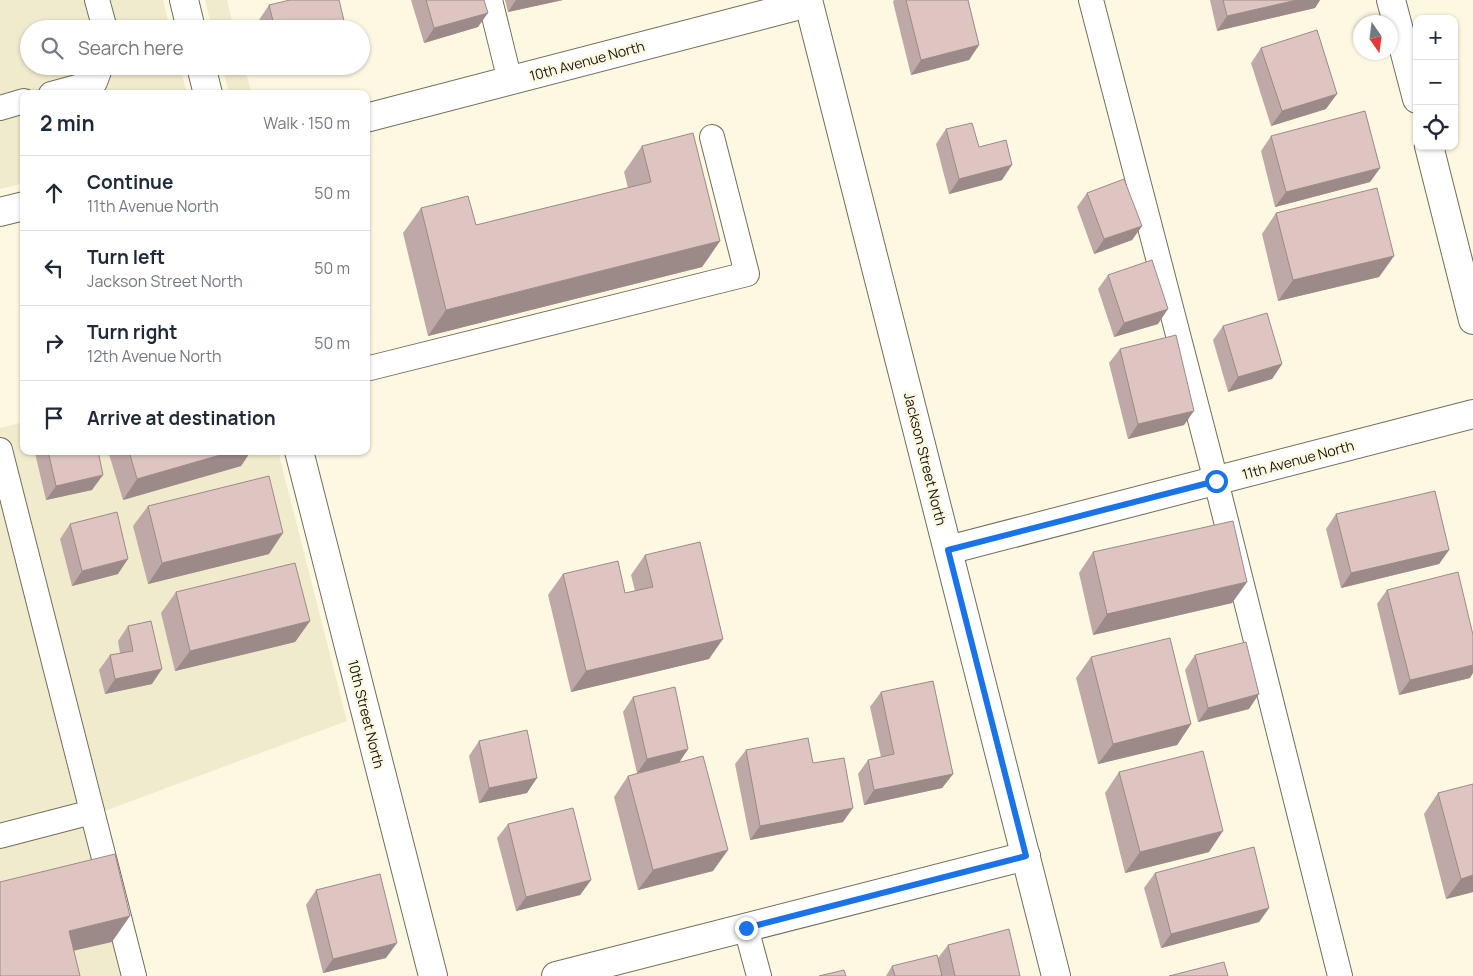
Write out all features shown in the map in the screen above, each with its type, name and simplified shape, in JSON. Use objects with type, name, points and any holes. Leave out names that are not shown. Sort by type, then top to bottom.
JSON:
[{"type":"street","points":[[184,0],[189,20]]},
{"type":"street","points":[[1391,0],[1413,84]]},
{"type":"street","name":"10th Avenue North","points":[[370,117],[808,2]]},
{"type":"street","name":"Jackson Street North","points":[[808,2],[1056,976]]},
{"type":"street","points":[[203,75],[207,90]]},
{"type":"street","points":[[1430,150],[1473,320]]},
{"type":"street","points":[[0,212],[20,207]]},
{"type":"street","name":"11th Avenue North","points":[[948,550],[1473,414]]},
{"type":"street","name":"10th Street North","points":[[300,455],[433,976]]},
{"type":"street","points":[[556,976],[1026,856]]},
{"type":"lane","points":[[97,0],[103,20]]},
{"type":"lane","points":[[490,0],[510,81]]},
{"type":"lane","points":[[1092,0],[1216,481],[1340,976]]},
{"type":"lane","points":[[66,90],[95,82],[98,75]]},
{"type":"lane","points":[[0,108],[20,102]]},
{"type":"lane","points":[[370,368],[747,274],[712,136]]},
{"type":"lane","points":[[0,450],[134,976]]},
{"type":"lane","points":[[0,836],[92,812]]},
{"type":"lane","points":[[746,928],[758,976]]},
{"type":"shaded area","points":[[0,0],[163,0],[168,20],[20,20],[20,75],[182,75],[186,90],[20,90],[20,184],[0,189]]},
{"type":"shaded area","points":[[205,0],[227,0],[232,20],[210,20]]},
{"type":"shaded area","points":[[224,75],[247,75],[251,90],[228,90]]},
{"type":"shaded area","points":[[20,423],[20,455],[279,455],[347,721],[83,819],[121,976],[0,976],[0,428]]},
{"type":"building","points":[[290,0],[339,0],[344,20],[273,20],[269,5]]},
{"type":"building","points":[[426,0],[484,0],[488,13],[434,28]]},
{"type":"building","points":[[906,0],[968,0],[979,45],[921,60]]},
{"type":"building","points":[[1223,0],[1297,0],[1227,16]]},
{"type":"building","points":[[1317,30],[1337,94],[1282,111],[1261,48]]},
{"type":"building","points":[[1365,111],[1380,168],[1286,192],[1271,136]]},
{"type":"building","points":[[972,123],[979,147],[1006,140],[1012,165],[959,179],[946,129]]},
{"type":"building","points":[[693,133],[720,241],[446,310],[421,208],[468,196],[476,225],[651,182],[642,146]]},
{"type":"building","points":[[1124,179],[1142,226],[1104,239],[1087,193]]},
{"type":"building","points":[[1377,188],[1394,256],[1293,280],[1276,213]]},
{"type":"building","points":[[1152,260],[1168,309],[1124,323],[1108,275]]},
{"type":"building","points":[[1267,313],[1282,364],[1238,377],[1223,326]]},
{"type":"building","points":[[1176,335],[1194,411],[1138,424],[1120,349]]},
{"type":"building","points":[[49,455],[99,455],[103,475],[56,486]]},
{"type":"building","points":[[130,455],[220,455],[137,479]]},
{"type":"building","points":[[269,476],[283,533],[162,563],[148,506]]},
{"type":"building","points":[[1435,491],[1449,550],[1351,573],[1336,514]]},
{"type":"building","points":[[117,512],[128,559],[82,571],[70,524]]},
{"type":"building","points":[[1233,521],[1247,582],[1107,614],[1093,552]]},
{"type":"building","points":[[700,542],[723,639],[586,671],[563,574],[618,561],[625,593],[653,587],[645,555]]},
{"type":"building","points":[[295,563],[310,621],[190,651],[176,592]]},
{"type":"building","points":[[1458,572],[1473,635],[1473,665],[1410,680],[1387,590]]},
{"type":"building","points":[[151,621],[162,669],[115,679],[110,655],[133,651],[128,626]]},
{"type":"building","points":[[1170,638],[1191,724],[1113,744],[1091,657]]},
{"type":"building","points":[[1246,642],[1259,694],[1208,708],[1195,655]]},
{"type":"building","points":[[933,681],[953,774],[874,790],[868,760],[894,754],[881,692]]},
{"type":"building","points":[[675,687],[688,749],[647,759],[633,697]]},
{"type":"building","points":[[527,730],[537,778],[489,788],[479,741]]},
{"type":"building","points":[[808,738],[813,763],[844,758],[853,808],[760,826],[746,750]]},
{"type":"building","points":[[1203,751],[1223,831],[1140,852],[1119,772]]},
{"type":"building","points":[[703,756],[728,850],[653,870],[628,776]]},
{"type":"building","points":[[1473,784],[1473,875],[1461,879],[1438,793]]},
{"type":"building","points":[[573,808],[591,880],[526,897],[508,824]]},
{"type":"building","points":[[1254,847],[1269,908],[1171,934],[1155,873]]},
{"type":"building","points":[[115,854],[130,916],[69,931],[80,976],[0,976],[0,882]]},
{"type":"building","points":[[380,874],[397,943],[333,959],[316,890]]},
{"type":"building","points":[[1009,929],[1020,976],[955,976],[948,945]]},
{"type":"building","points":[[937,955],[942,976],[895,976],[892,966]]},
{"type":"building","points":[[1224,962],[1228,976],[1169,976]]},
{"type":"building","points":[[844,970],[846,976],[819,976]]},
{"type":"route","points":[[746,928],[1026,856],[948,550],[1216,481]]}]
